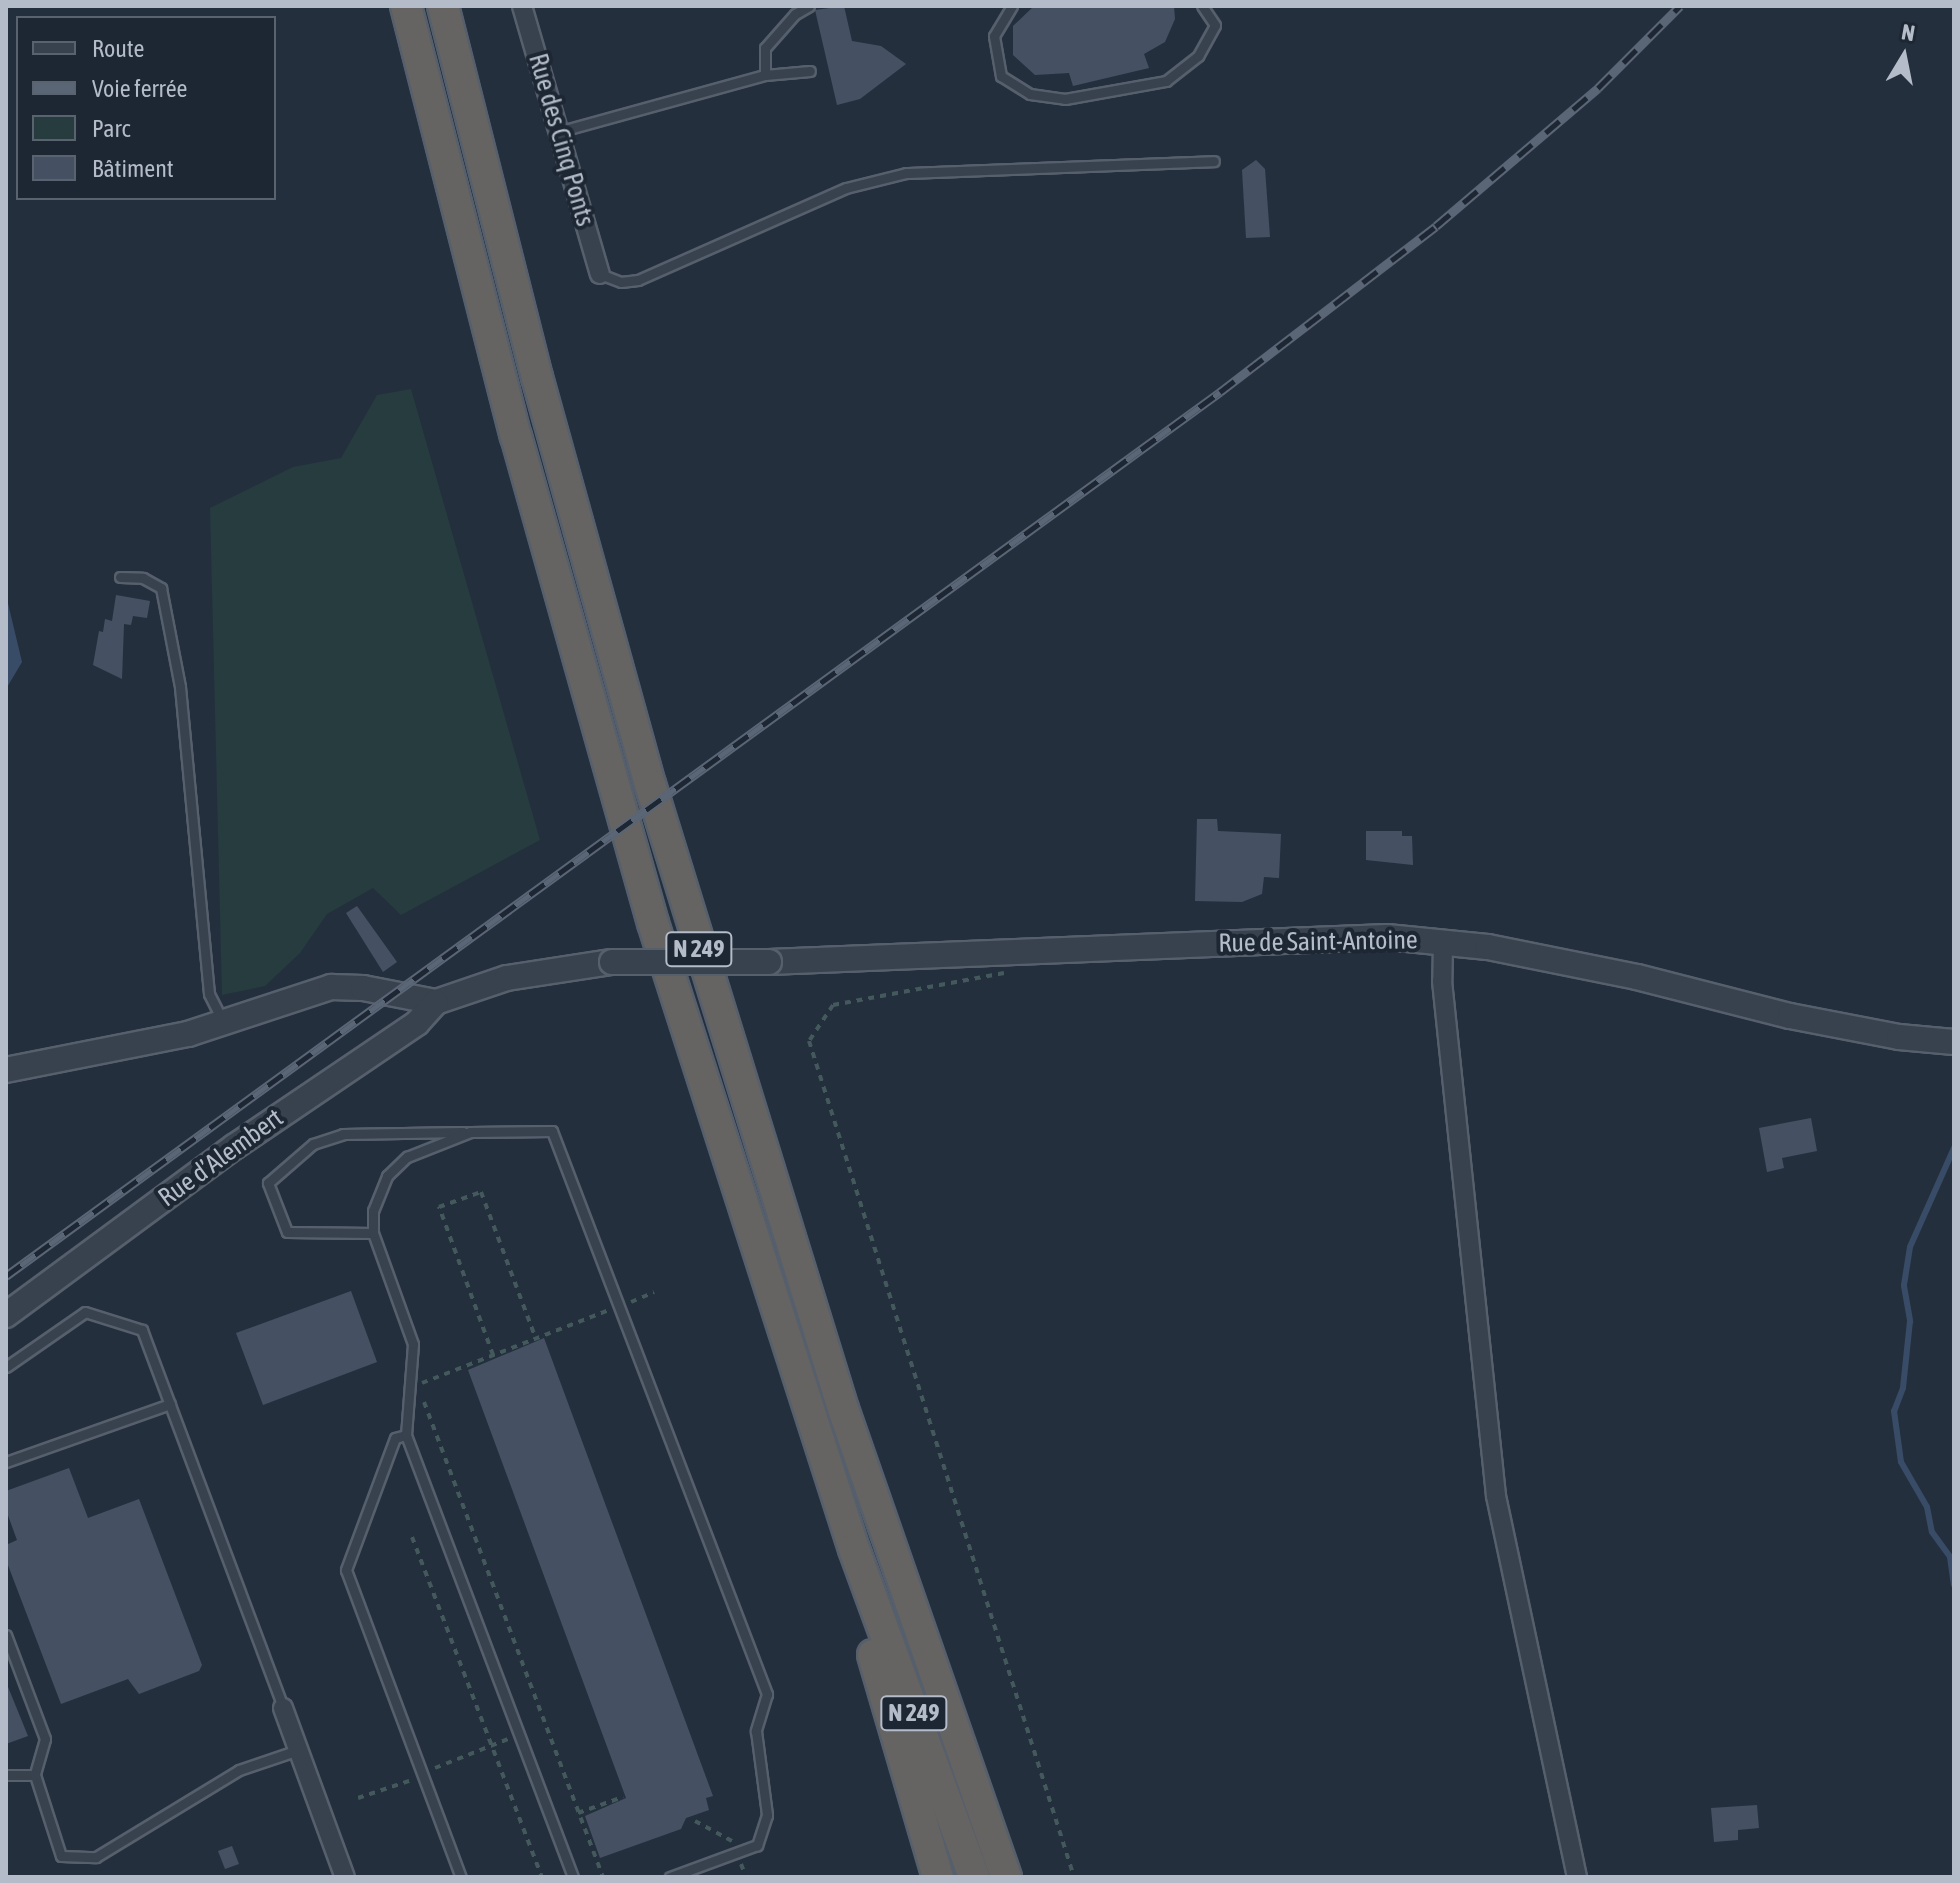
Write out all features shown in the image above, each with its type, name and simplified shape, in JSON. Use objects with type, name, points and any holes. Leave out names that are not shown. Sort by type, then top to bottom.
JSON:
[{"type":"highway","name":"N 249","points":[[406,6],[604,756],[854,1549],[974,1877]]},
{"type":"highway","name":"N 249","points":[[443,6],[537,377],[654,799],[838,1395],[1006,1877]]},
{"type":"highway","name":"N 249","points":[[854,1549],[851,1584],[938,1877]]},
{"type":"street","name":"Rue des Cinq Ponts","points":[[522,6],[600,274]]},
{"type":"street","name":"Rue de Saint-Antoine","points":[[436,1002],[518,976],[612,962],[769,962],[1387,937],[1443,942],[1637,977],[1899,1037],[1954,1042]]},
{"type":"street","points":[[1443,942],[1442,981],[1496,1496],[1577,1877]]},
{"type":"street","points":[[6,1070],[223,1023],[331,987],[436,1002]]},
{"type":"street","name":"Rue d’Alembert","points":[[6,1315],[234,1147],[417,1023],[436,1002]]},
{"type":"street","points":[[283,1708],[345,1877]]},
{"type":"lane","points":[[765,75],[765,48],[795,14],[809,6]]},
{"type":"lane","points":[[1012,6],[994,36],[1001,76],[1030,94],[1065,99],[1166,81],[1198,56],[1215,25],[1202,6]]},
{"type":"lane","points":[[558,132],[765,75],[810,71]]},
{"type":"lane","points":[[600,274],[621,282],[638,280],[846,188],[906,173],[1214,161]]},
{"type":"lane","points":[[120,577],[143,578],[161,588],[180,687],[209,994],[223,1023]]},
{"type":"lane","points":[[373,1233],[287,1232],[268,1183],[313,1144],[343,1134],[552,1131],[767,1694],[756,1731],[767,1815],[757,1845],[670,1877]]},
{"type":"lane","points":[[470,1132],[407,1157],[387,1176],[373,1211],[373,1233],[413,1344],[413,1386],[406,1435],[573,1877]]},
{"type":"lane","points":[[6,1367],[85,1312],[142,1330],[283,1708]]},
{"type":"lane","points":[[6,1462],[170,1404]]},
{"type":"lane","points":[[406,1435],[395,1438],[346,1570],[461,1877]]},
{"type":"lane","points":[[6,1635],[45,1739],[35,1775],[61,1856],[96,1857],[239,1770],[298,1750]]},
{"type":"lane","points":[[6,1775],[35,1775]]},
{"type":"path","points":[[1014,953],[1002,977],[833,1005],[809,1041],[1074,1877]]},
{"type":"path","points":[[493,1355],[439,1207],[481,1192],[536,1339]]},
{"type":"path","points":[[603,1877],[413,1386],[654,1292]]},
{"type":"path","points":[[412,1537],[542,1877]]},
{"type":"path","points":[[358,1798],[423,1776],[447,1759],[545,1726]]},
{"type":"path","points":[[578,1813],[623,1797]]},
{"type":"green space","points":[[411,389],[540,840],[401,915],[373,888],[327,914],[300,953],[265,986],[222,995],[210,508],[293,467],[341,458],[377,395]]},
{"type":"water","points":[[6,595],[22,662],[6,689]]},
{"type":"building","points":[[844,6],[852,41],[881,46],[906,64],[860,99],[837,105],[815,10]]},
{"type":"building","points":[[1034,6],[1174,6],[1175,19],[1165,42],[1144,54],[1149,68],[1073,86],[1069,73],[1035,75],[1013,55],[1013,26]]},
{"type":"building","points":[[1256,160],[1265,169],[1270,237],[1246,238],[1242,170]]},
{"type":"building","points":[[116,595],[150,601],[147,618],[133,616],[131,625],[124,624],[122,679],[93,665],[99,631],[103,632],[105,619],[112,621]]},
{"type":"building","points":[[1197,819],[1217,819],[1218,831],[1281,834],[1279,878],[1264,877],[1262,894],[1242,902],[1195,901]]},
{"type":"building","points":[[1366,831],[1402,831],[1402,836],[1412,836],[1413,865],[1366,860]]},
{"type":"building","points":[[357,906],[397,962],[383,972],[346,913]]},
{"type":"building","points":[[1811,1118],[1817,1151],[1782,1158],[1784,1168],[1767,1172],[1759,1128]]},
{"type":"building","points":[[351,1291],[377,1362],[263,1405],[236,1333]]},
{"type":"building","points":[[544,1338],[713,1796],[706,1798],[709,1810],[686,1818],[681,1829],[600,1858],[585,1816],[626,1798],[468,1370]]},
{"type":"building","points":[[69,1468],[88,1518],[139,1499],[202,1665],[199,1671],[139,1694],[128,1679],[61,1704],[6,1560],[6,1545],[17,1540],[6,1510],[6,1491]]},
{"type":"building","points":[[6,1682],[28,1736],[6,1744]]},
{"type":"building","points":[[1757,1805],[1759,1828],[1738,1830],[1738,1840],[1714,1842],[1711,1808]]},
{"type":"building","points":[[232,1846],[239,1864],[225,1869],[218,1851]]},
{"type":"waterway","points":[[1954,1148],[1910,1247],[1904,1286],[1910,1321],[1903,1388],[1894,1411],[1901,1462],[1927,1507],[1932,1532],[1950,1557],[1954,1585]]},
{"type":"railway","points":[[6,1276],[1220,392],[1436,226],[1598,88],[1680,6]]}]
